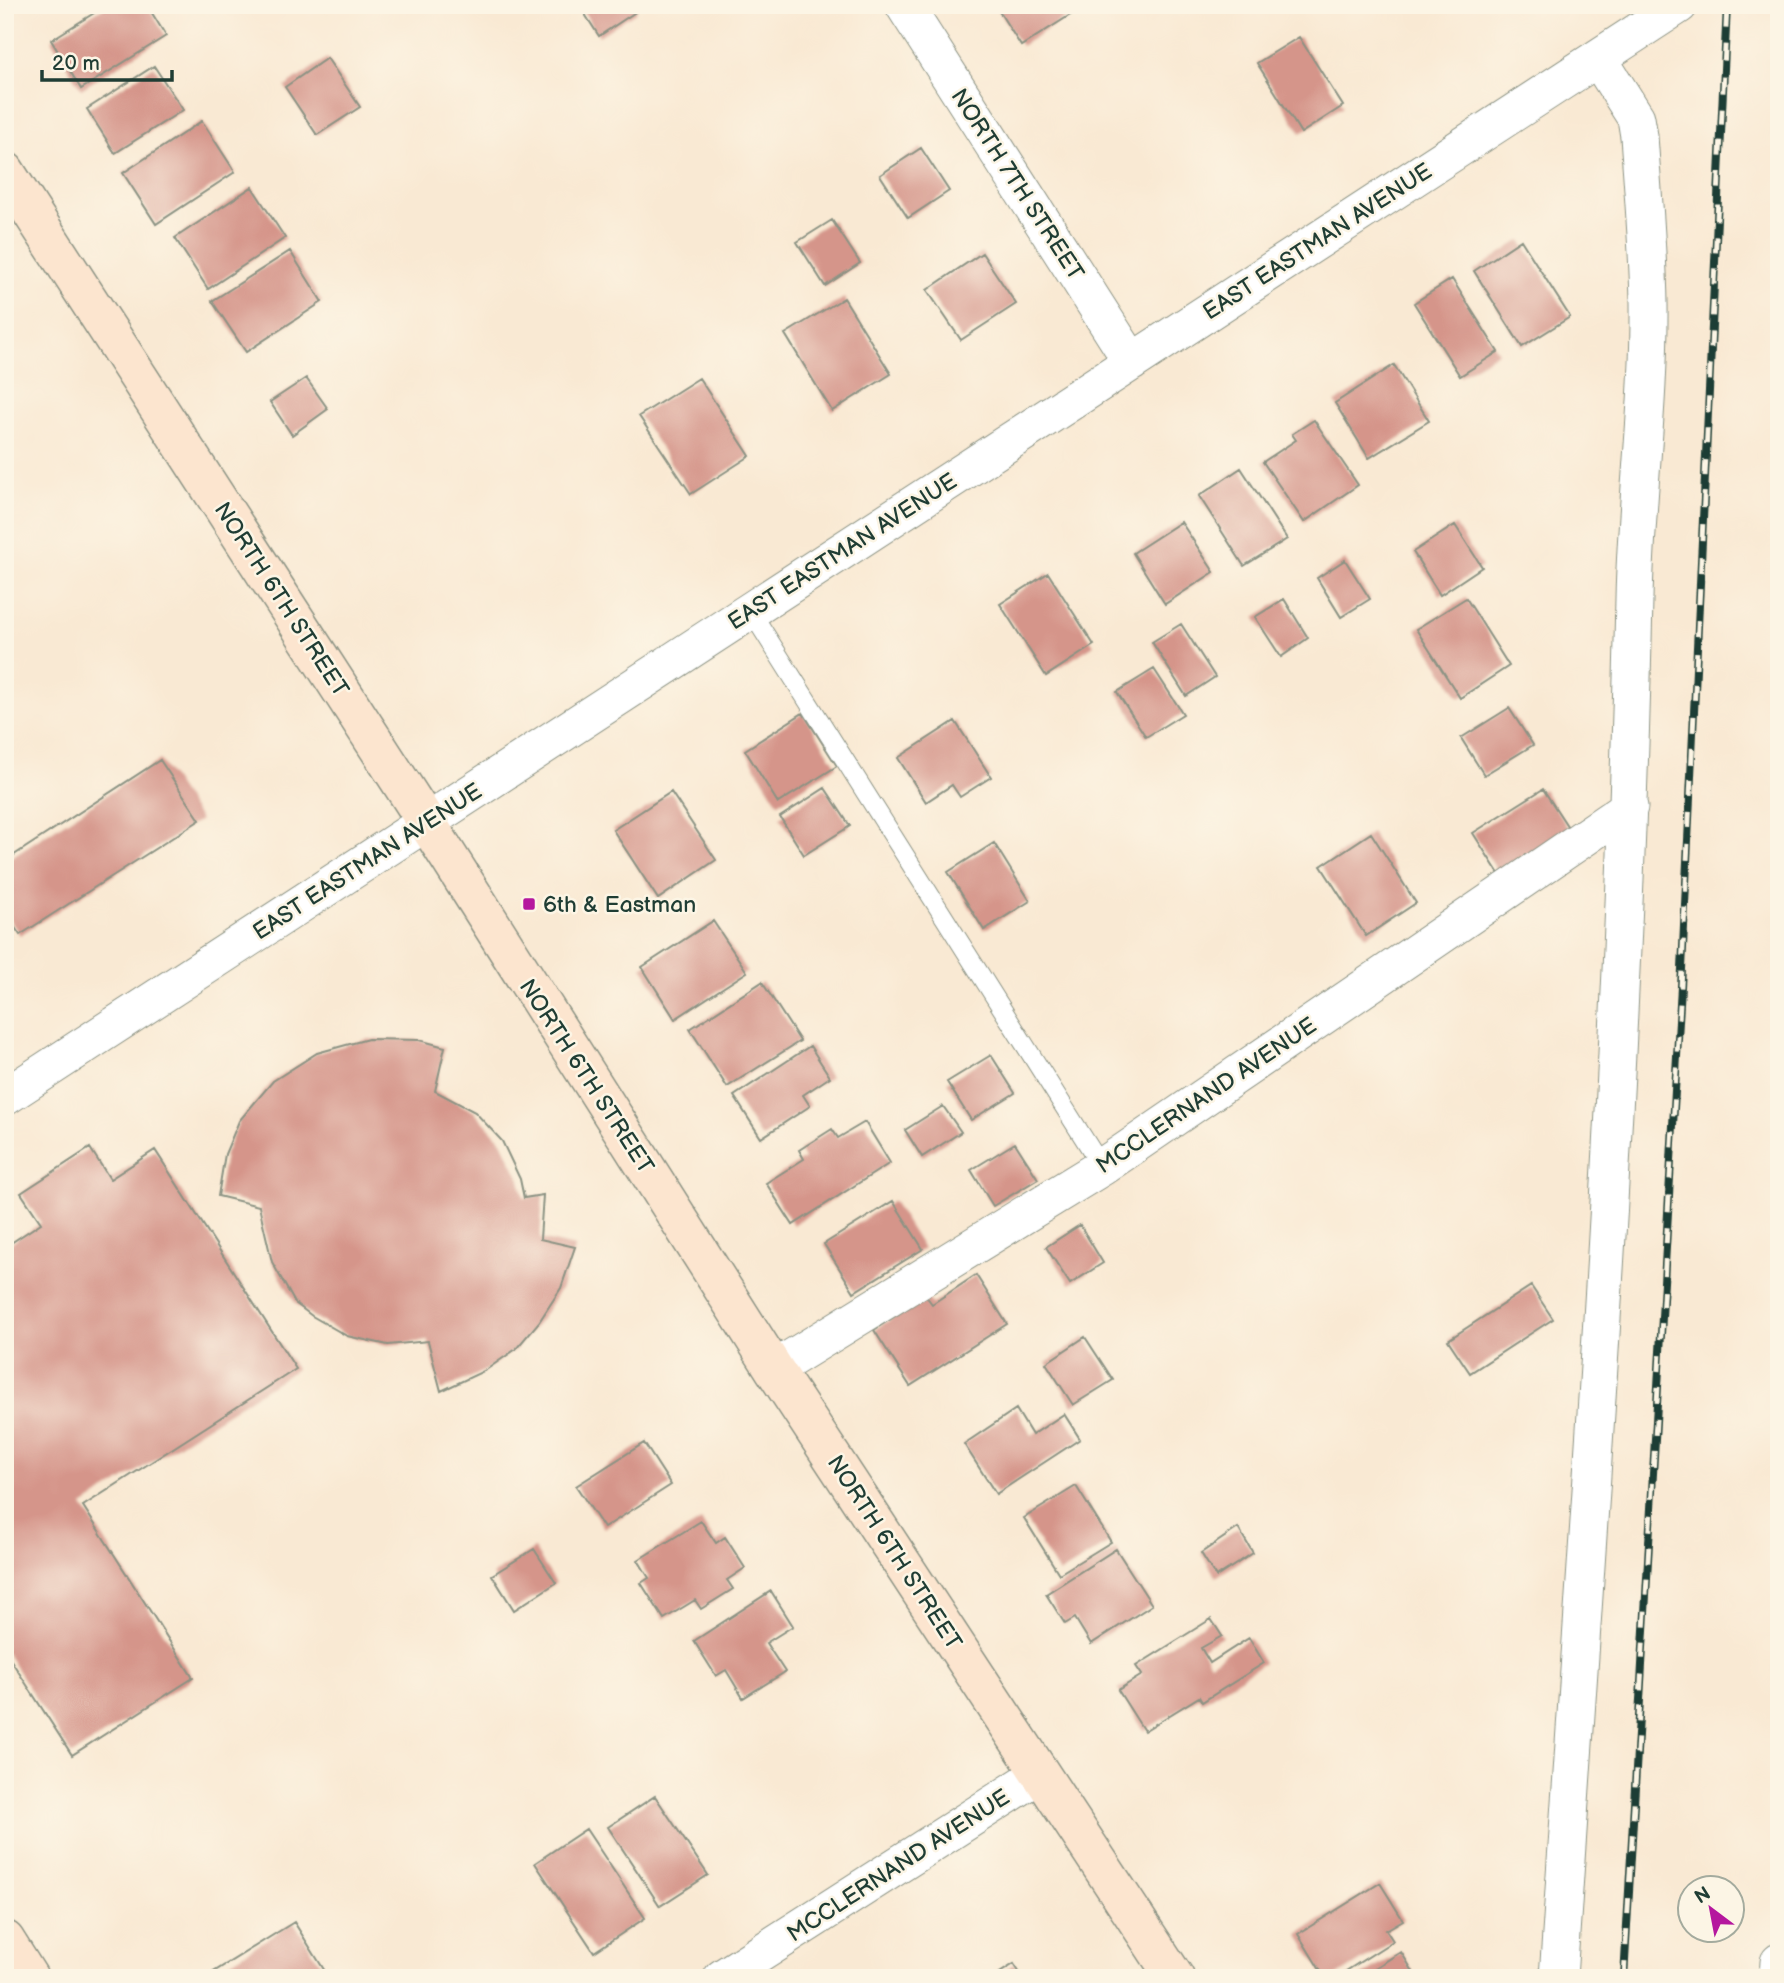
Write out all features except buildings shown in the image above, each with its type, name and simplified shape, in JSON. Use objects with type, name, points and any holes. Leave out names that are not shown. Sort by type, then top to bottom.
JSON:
[{"type":"main road","name":"NORTH 6TH STREET","points":[[5,171],[427,823],[774,1369],[1174,1978]]},
{"type":"main road","points":[[5,1940],[29,1978]]},
{"type":"street","name":"NORTH 7TH STREET","points":[[904,5],[1132,362]]},
{"type":"street","name":"EAST EASTMAN AVENUE","points":[[5,1097],[1679,5]]},
{"type":"street","points":[[1558,1978],[1607,1242],[1629,807],[1634,557],[1647,380],[1649,302],[1636,118],[1598,58]]},
{"type":"street","name":"MCCLERNAND AVENUE","points":[[774,1369],[1102,1167],[1629,807]]},
{"type":"street","name":"MCCLERNAND AVENUE","points":[[722,1978],[1040,1774]]},
{"type":"street","points":[[1778,1978],[1779,1962]]},
{"type":"lane","points":[[750,610],[1102,1167]]},
{"type":"railway","points":[[1624,1978],[1682,969],[1727,5]]},
{"type":"place","name":"6th & Eastman","points":[[529,904]]}]
